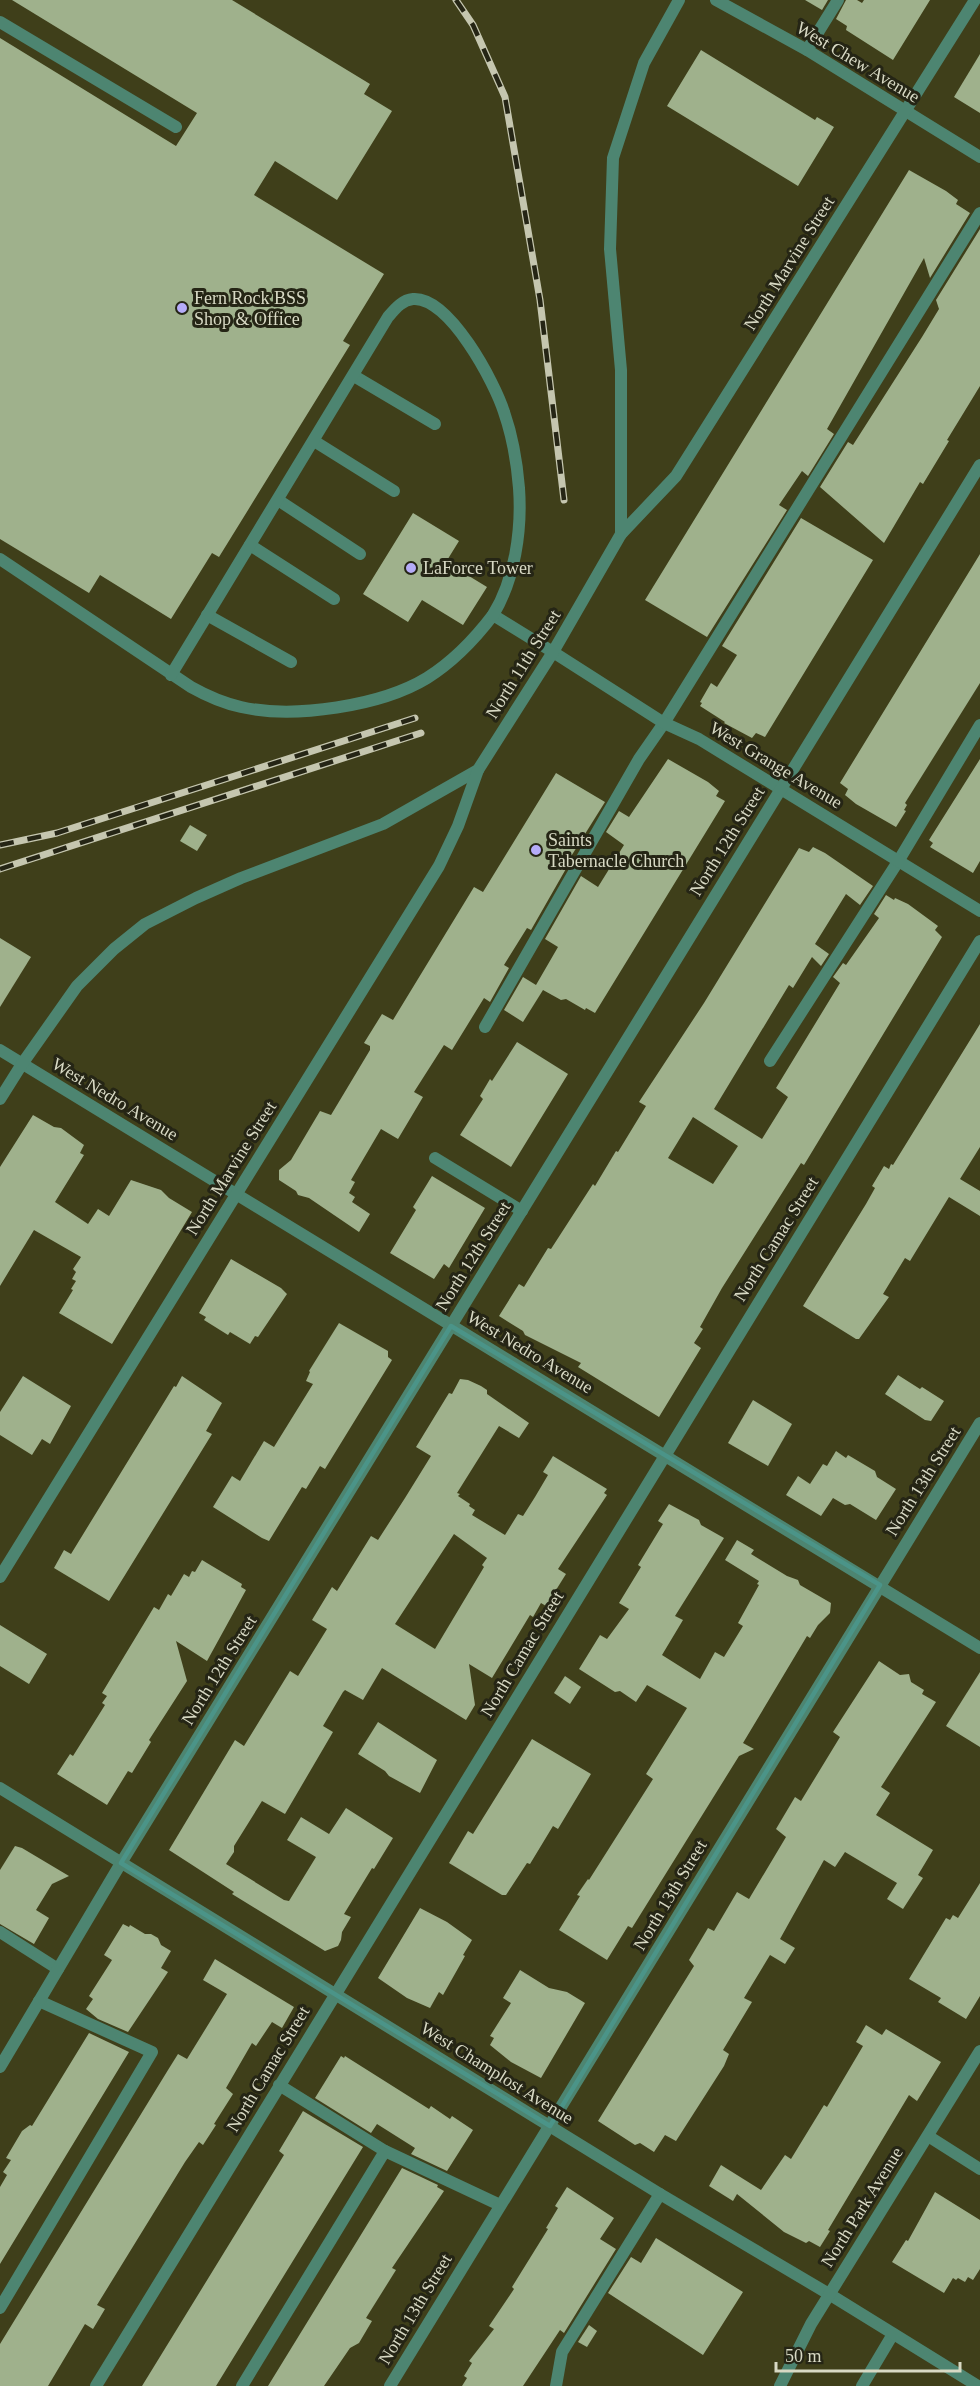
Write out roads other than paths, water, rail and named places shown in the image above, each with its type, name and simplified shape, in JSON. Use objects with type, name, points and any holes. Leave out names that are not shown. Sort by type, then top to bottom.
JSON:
[{"type":"street","name":"North 11th Street","points":[[0,1099],[77,986],[114,949],[145,924],[242,878],[383,824],[478,770],[553,652],[621,534],[621,370],[610,249],[613,158],[644,63],[679,0]]},
{"type":"street","name":"West Chew Avenue","points":[[716,0],[807,50],[980,157]]},
{"type":"street","points":[[807,50],[838,0]]},
{"type":"street","name":"North Marvine Street","points":[[621,534],[676,476],[975,0]]},
{"type":"street","points":[[0,22],[176,127]]},
{"type":"street","points":[[485,1027],[639,759],[664,723],[980,213]]},
{"type":"street","points":[[0,559],[171,675],[209,697],[241,707],[292,710],[357,704],[404,690],[427,678],[470,645],[503,599],[518,534],[519,488],[504,412],[485,367],[473,348],[445,315],[428,302],[414,299],[399,304],[388,317],[171,675]]},
{"type":"street","points":[[354,376],[435,424]]},
{"type":"street","points":[[314,441],[394,491]]},
{"type":"street","name":"North 12th Street","points":[[0,2067],[121,1863],[980,465]]},
{"type":"street","points":[[278,500],[360,554]]},
{"type":"street","points":[[250,545],[333,599]]},
{"type":"street","points":[[207,615],[291,662]]},
{"type":"street","name":"West Grange Avenue","points":[[493,615],[664,723],[699,739],[980,910]]},
{"type":"street","points":[[771,1061],[899,860],[980,725]]},
{"type":"street","name":"North Marvine Street","points":[[0,1577],[439,866],[458,826],[478,770]]},
{"type":"street","name":"North Camac Street","points":[[96,2386],[664,1454],[980,941]]},
{"type":"street","name":"West Nedro Avenue","points":[[0,1050],[980,1648]]},
{"type":"street","points":[[435,1158],[522,1211]]},
{"type":"street","name":"North 13th Street","points":[[390,2386],[980,1423]]},
{"type":"street","name":"West Champlost Avenue","points":[[0,1788],[660,2194],[978,2386]]},
{"type":"street","points":[[0,1932],[58,1969]]},
{"type":"street","points":[[0,2308],[152,2052],[39,2001]]},
{"type":"street","name":"North Park Avenue","points":[[780,2386],[807,2331],[829,2294],[980,2051]]},
{"type":"street","points":[[279,2085],[385,2151],[500,2205]]},
{"type":"street","points":[[928,2136],[980,2169]]},
{"type":"street","points":[[242,2386],[385,2151]]},
{"type":"street","points":[[556,2386],[562,2352],[660,2194]]},
{"type":"street","points":[[862,2386],[893,2334]]},
{"type":"railway","points":[[456,0],[473,25],[505,97],[540,300],[564,500]]},
{"type":"railway","points":[[0,845],[57,833],[415,718]]},
{"type":"railway","points":[[0,869],[421,733]]},
{"type":"place","name":"Fern Rock BSS Shop & Office","points":[[182,308]]},
{"type":"place","name":"LaForce Tower","points":[[411,568]]},
{"type":"place","name":"Saints Tabernacle Church","points":[[536,850]]}]
